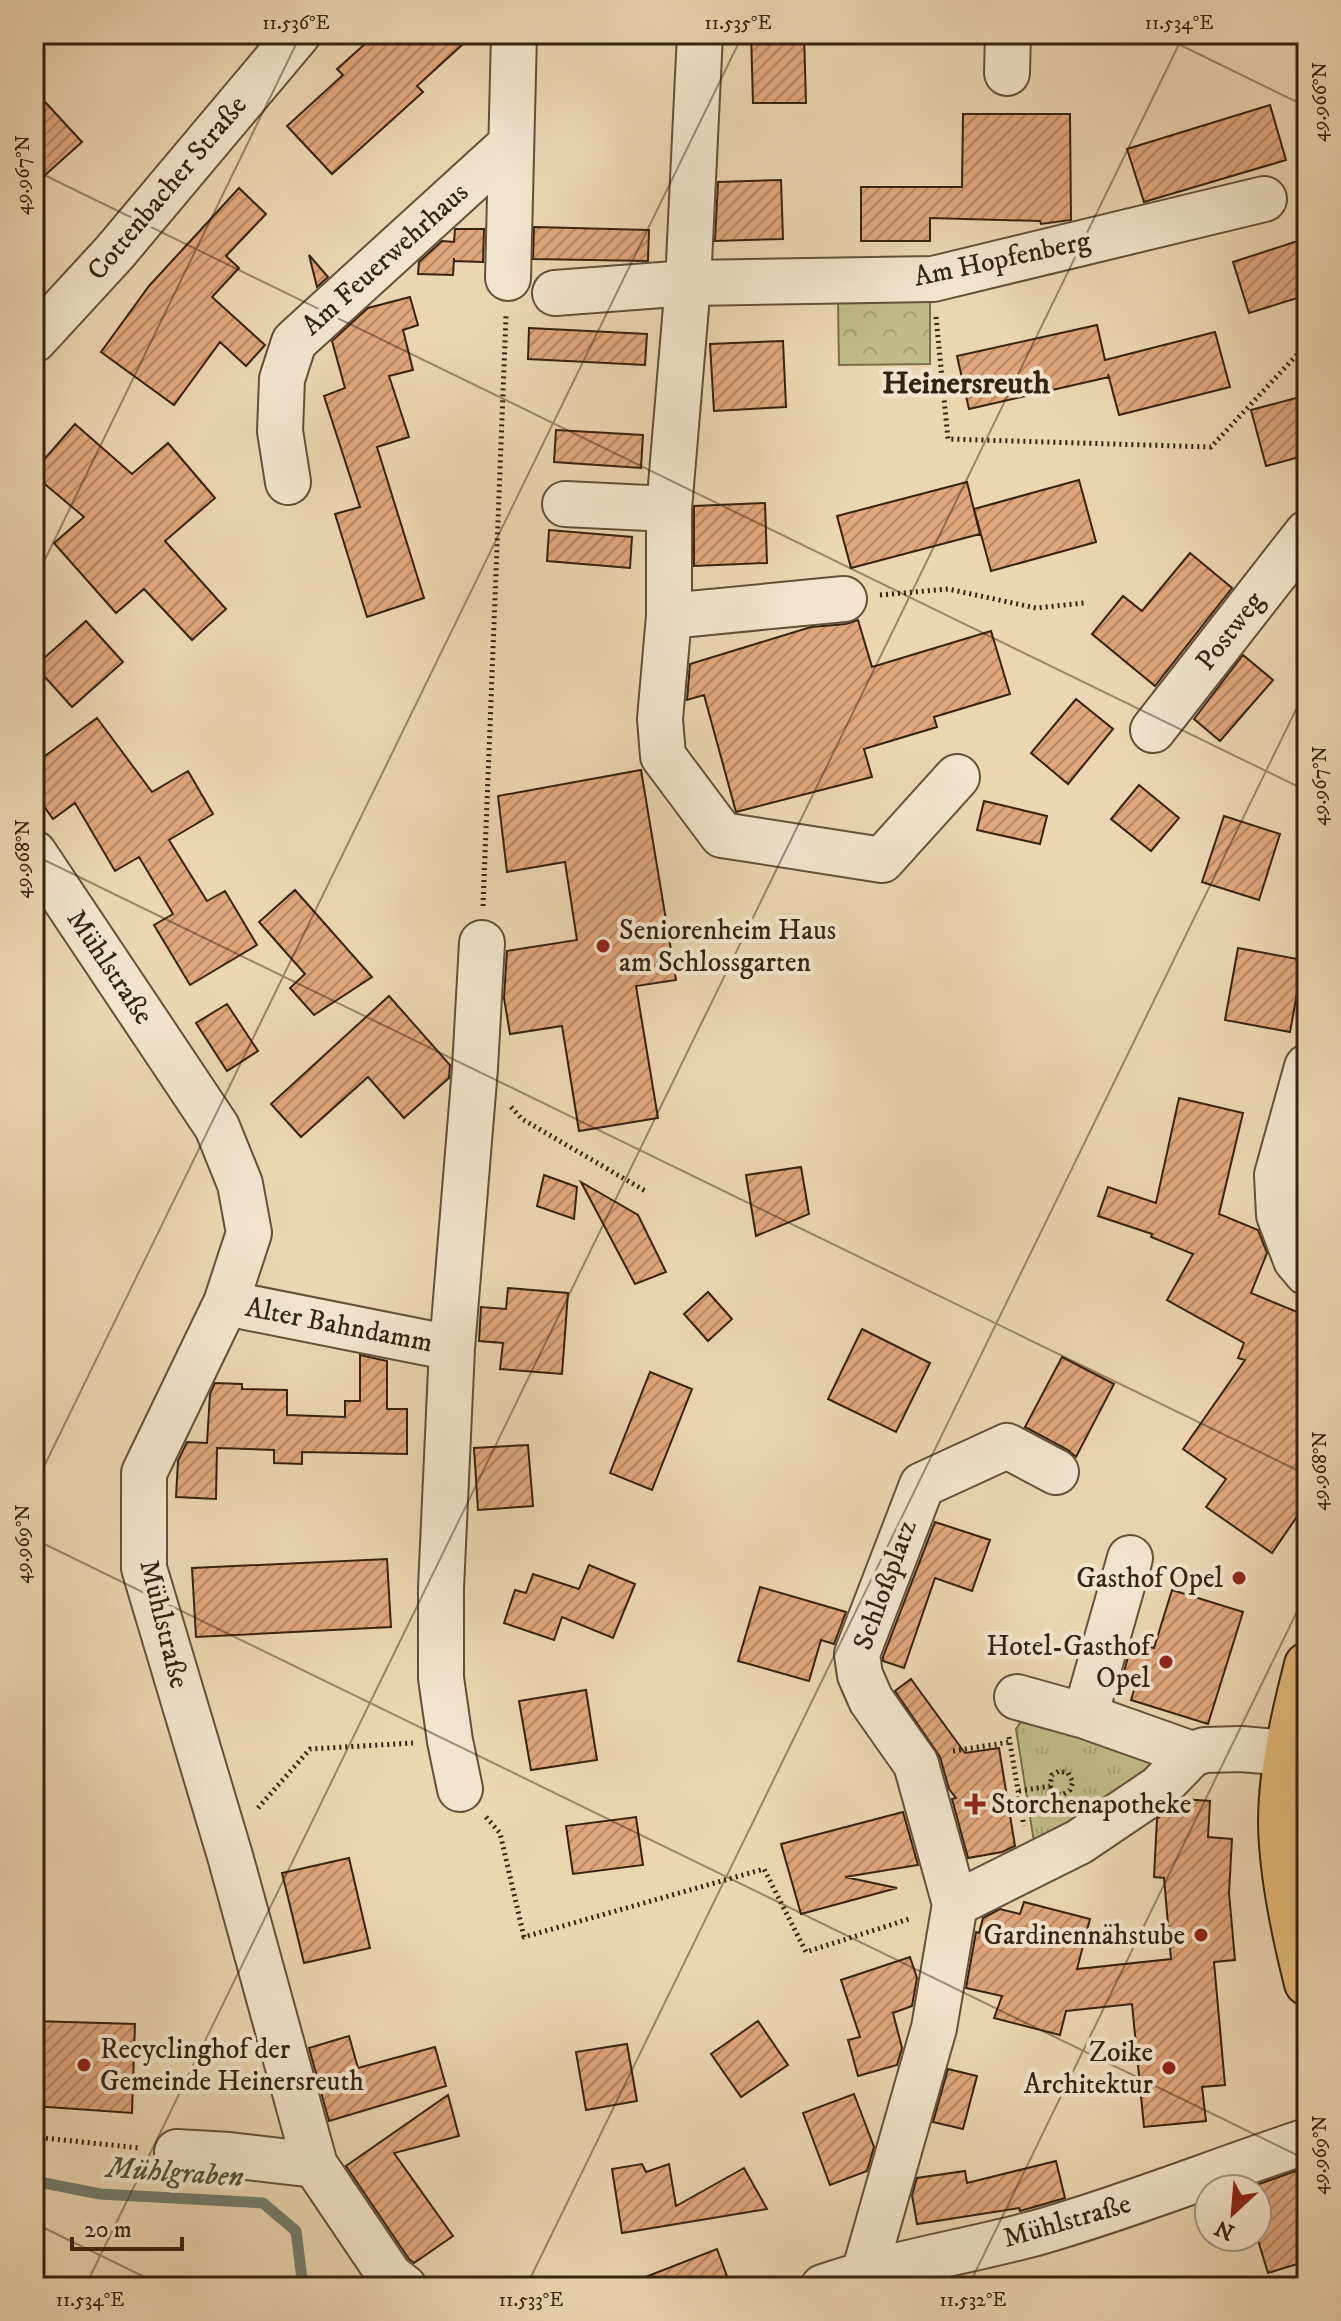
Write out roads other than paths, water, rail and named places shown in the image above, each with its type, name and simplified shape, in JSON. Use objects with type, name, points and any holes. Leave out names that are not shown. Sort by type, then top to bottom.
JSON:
[{"type":"main road","points":[[1307,1665],[1288,1753],[1281,1823],[1298,1948],[1307,1983]]},
{"type":"street","name":"Cottenbacher Straße","points":[[34,340],[115,252],[298,34]]},
{"type":"street","points":[[508,278],[514,34]]},
{"type":"street","points":[[700,34],[688,283],[669,509],[669,616],[660,719],[663,756],[722,835],[882,860],[957,777]]},
{"type":"street","name":"Am Feuerwehrhaus","points":[[288,482],[280,431],[282,379],[294,342],[510,145]]},
{"type":"street","name":"Am Hopfenberg","points":[[555,293],[688,283],[933,279],[1264,199]]},
{"type":"street","points":[[565,504],[669,509]]},
{"type":"street","name":"Postweg","points":[[1153,730],[1307,533]]},
{"type":"street","points":[[669,616],[844,599]]},
{"type":"street","name":"Mühlstraße","points":[[34,853],[217,1127],[240,1184],[249,1233],[226,1303],[144,1473],[144,1568],[230,1856],[315,2165],[390,2276],[404,2287]]},
{"type":"street","points":[[460,1789],[441,1678],[441,1588],[452,1348],[482,943]]},
{"type":"street","points":[[1307,1067],[1277,1175],[1279,1215],[1296,1260],[1307,1273]]},
{"type":"street","name":"Alter Bahndamm","points":[[226,1303],[452,1348]]},
{"type":"street","name":"Schloßplatz","points":[[844,2280],[934,2028],[955,1904],[916,1764],[871,1700],[860,1675],[857,1654],[922,1485],[1007,1446],[1056,1472]]},
{"type":"street","points":[[1085,1716],[1130,1558]]},
{"type":"street","points":[[1017,1697],[1085,1716],[1192,1754]]},
{"type":"street","points":[[955,1904],[1079,1842],[1159,1788],[1192,1754],[1205,1750],[1241,1749],[1288,1753]]},
{"type":"street","name":"Mühlstraße","points":[[844,2280],[1036,2233],[1164,2193],[1307,2141]]},
{"type":"street","points":[[177,2152],[315,2165]]},
{"type":"waterway","name":"Mühlgraben","points":[[34,2181],[100,2194],[263,2203],[296,2231],[303,2287]]},
{"type":"place","name":"Seniorenheim Haus am Schlossgarten","points":[[603,946]]},
{"type":"place","name":"Gasthof Opel","points":[[1239,1578]]},
{"type":"place","name":"Hotel-Gasthof Opel","points":[[1166,1662]]},
{"type":"place","name":"Storchenapotheke","points":[[975,1804]]},
{"type":"place","name":"Gardinennähstube","points":[[1201,1935]]},
{"type":"place","name":"Recyclinghof der Gemeinde Heinersreuth","points":[[84,2065]]},
{"type":"place","name":"Zoike Architektur","points":[[1169,2068]]},
{"type":"district","name":"Heinersreuth","points":[[966,384]]}]
